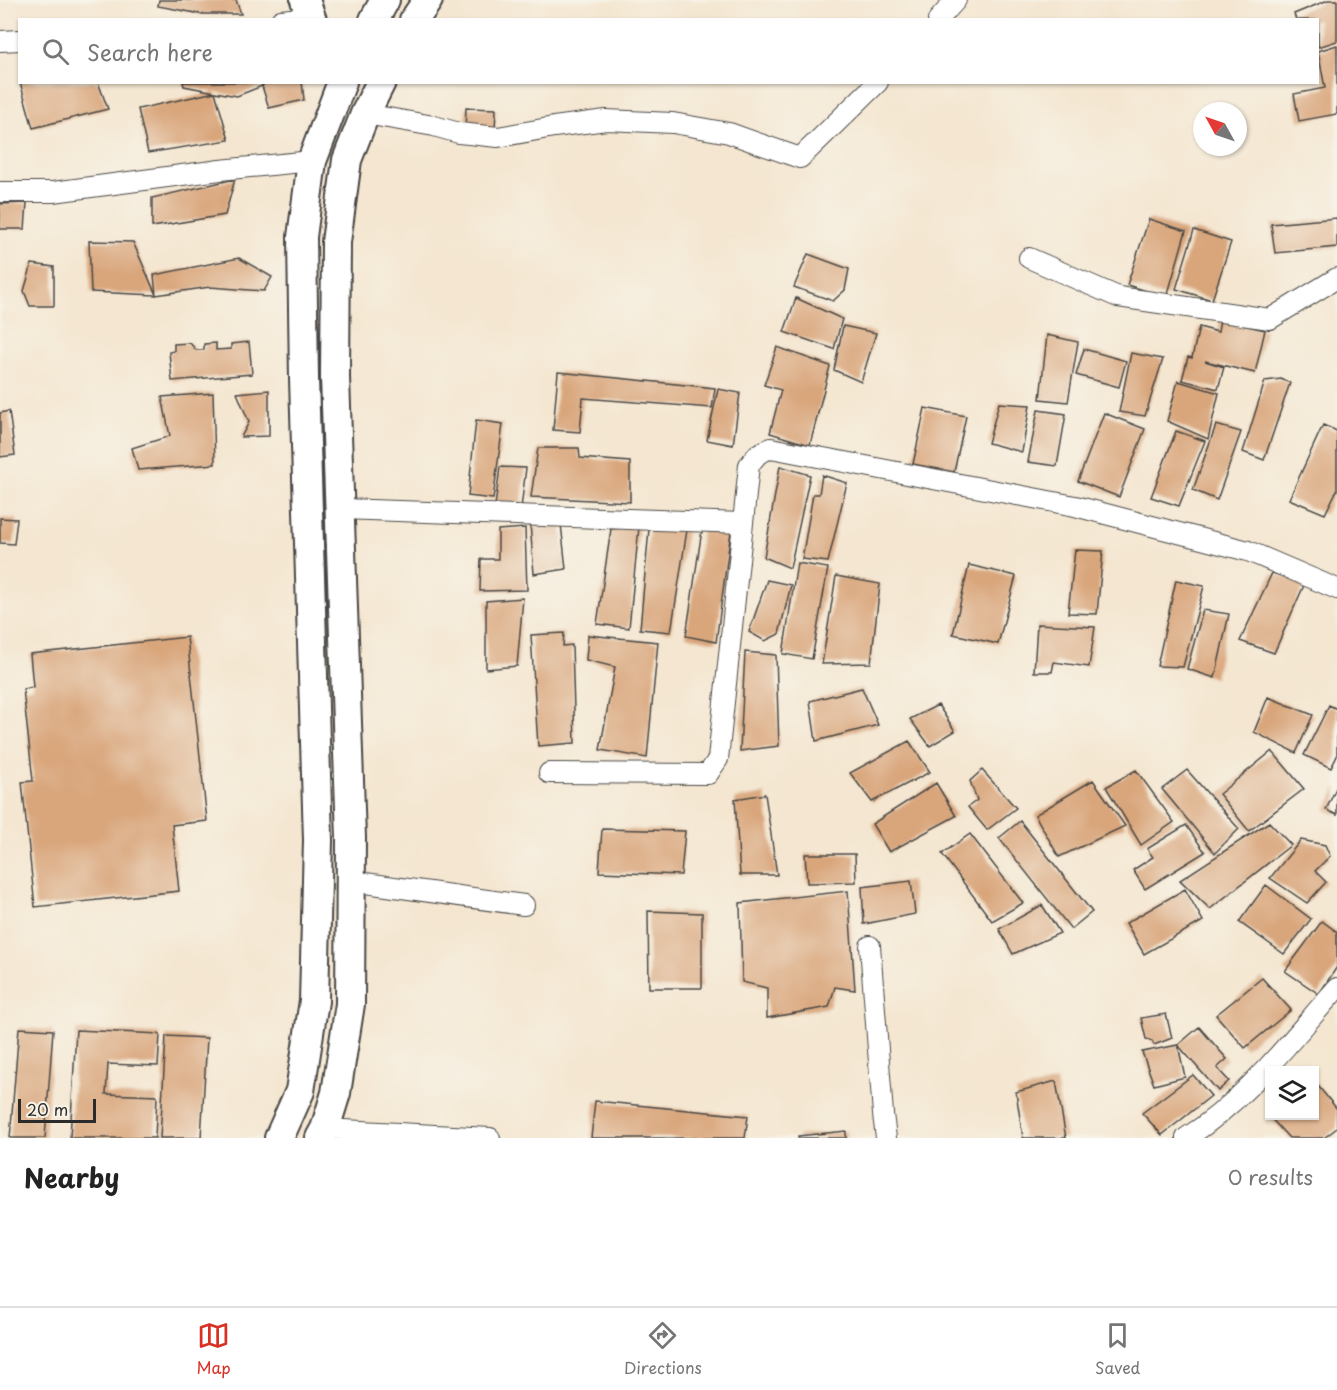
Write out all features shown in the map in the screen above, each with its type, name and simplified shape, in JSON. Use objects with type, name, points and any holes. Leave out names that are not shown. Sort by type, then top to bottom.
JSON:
[{"type":"main road","points":[[375,18],[385,0]]},
{"type":"main road","points":[[415,18],[428,0]]},
{"type":"main road","points":[[279,1138],[300,1091],[314,1002],[318,840],[304,402],[302,237],[312,161],[341,84]]},
{"type":"main road","points":[[323,1133],[336,1093],[350,1004],[351,826],[335,377],[336,242],[347,160],[365,114],[380,84]]},
{"type":"street","points":[[940,18],[956,0]]},
{"type":"street","points":[[288,18],[309,12]]},
{"type":"street","points":[[0,41],[18,40]]},
{"type":"street","points":[[365,114],[434,126],[459,133],[498,137],[606,120],[674,123],[729,133],[800,158],[876,84]]},
{"type":"street","points":[[0,192],[53,192],[220,170],[312,161]]},
{"type":"street","points":[[1029,258],[1119,297],[1270,319],[1337,278]]},
{"type":"street","points":[[549,772],[708,774],[718,759],[749,465],[758,454],[771,448],[1087,509],[1248,551],[1337,589]]},
{"type":"street","points":[[340,509],[743,523]]},
{"type":"street","points":[[351,881],[524,905]]},
{"type":"street","points":[[870,946],[886,1138]]},
{"type":"street","points":[[1186,1138],[1208,1132],[1337,988]]},
{"type":"street","points":[[323,1133],[490,1138]]},
{"type":"building","points":[[159,0],[236,0],[241,14],[201,14],[158,6]]},
{"type":"building","points":[[1328,0],[1337,0],[1337,41],[1319,47],[1319,18],[1295,18],[1294,14]]},
{"type":"building","points":[[1337,45],[1337,114],[1299,121],[1294,94],[1325,88],[1319,51]]},
{"type":"building","points":[[21,84],[99,84],[108,109],[33,128]]},
{"type":"building","points":[[184,84],[262,84],[262,86],[237,96],[184,86]]},
{"type":"building","points":[[264,84],[302,84],[304,100],[269,108],[262,86]]},
{"type":"building","points":[[215,92],[229,140],[148,153],[138,109]]},
{"type":"building","points":[[466,108],[496,109],[495,130],[465,129]]},
{"type":"building","points":[[235,179],[225,215],[152,227],[152,198]]},
{"type":"building","points":[[27,203],[25,229],[0,229],[0,204]]},
{"type":"building","points":[[1337,218],[1337,247],[1275,253],[1271,224]]},
{"type":"building","points":[[1149,219],[1186,231],[1167,297],[1127,285]]},
{"type":"building","points":[[1194,230],[1231,242],[1212,300],[1176,289]]},
{"type":"building","points":[[89,241],[133,242],[156,295],[91,292]]},
{"type":"building","points":[[808,254],[849,269],[845,290],[833,301],[794,287]]},
{"type":"building","points":[[239,258],[272,277],[264,291],[210,287],[156,295],[154,275]]},
{"type":"building","points":[[32,264],[54,267],[54,306],[30,306],[24,291]]},
{"type":"building","points":[[796,298],[842,319],[834,349],[784,332]]},
{"type":"building","points":[[1220,320],[1265,330],[1255,373],[1205,361],[1224,367],[1218,389],[1182,380],[1188,357],[1192,358],[1199,327],[1218,332]]},
{"type":"building","points":[[843,326],[876,333],[861,382],[834,370]]},
{"type":"building","points":[[1047,335],[1078,342],[1068,402],[1040,399]]},
{"type":"building","points":[[249,342],[252,374],[172,381],[169,352],[174,351],[174,344],[190,343],[196,350],[204,350],[204,344],[216,343],[216,350],[231,349],[231,344]]},
{"type":"building","points":[[777,347],[830,366],[810,445],[770,433],[781,390],[764,385]]},
{"type":"building","points":[[1084,349],[1126,361],[1119,387],[1076,375]]},
{"type":"building","points":[[1131,353],[1163,359],[1145,416],[1119,412]]},
{"type":"building","points":[[558,372],[715,388],[712,408],[583,398],[580,432],[553,430]]},
{"type":"building","points":[[1281,379],[1290,383],[1264,460],[1243,452],[1265,381]]},
{"type":"building","points":[[1178,381],[1219,393],[1208,439],[1167,421]]},
{"type":"building","points":[[718,389],[740,393],[733,445],[707,440]]},
{"type":"building","points":[[269,390],[269,436],[241,437],[249,422],[237,393]]},
{"type":"building","points":[[213,393],[215,464],[138,470],[132,448],[170,436],[162,397]]},
{"type":"building","points":[[999,403],[1030,405],[1022,452],[988,443]]},
{"type":"building","points":[[925,408],[966,416],[954,472],[913,464]]},
{"type":"building","points":[[1038,410],[1066,414],[1057,466],[1028,462]]},
{"type":"building","points":[[9,411],[15,455],[0,457],[0,413]]},
{"type":"building","points":[[1104,413],[1145,429],[1119,497],[1078,481]]},
{"type":"building","points":[[476,420],[503,424],[493,499],[468,496]]},
{"type":"building","points":[[1216,425],[1241,432],[1217,500],[1193,490]]},
{"type":"building","points":[[1323,425],[1337,431],[1337,490],[1325,514],[1289,499]]},
{"type":"building","points":[[1176,431],[1205,441],[1179,506],[1151,497]]},
{"type":"building","points":[[538,448],[579,448],[580,458],[630,462],[630,502],[531,497]]},
{"type":"building","points":[[780,466],[810,475],[790,568],[764,557]]},
{"type":"building","points":[[500,467],[526,468],[521,508],[495,506]]},
{"type":"building","points":[[822,475],[847,483],[828,562],[802,559],[813,494],[819,494]]},
{"type":"building","points":[[0,518],[17,519],[14,544],[0,543]]},
{"type":"building","points":[[530,523],[561,524],[566,569],[534,574]]},
{"type":"building","points":[[639,527],[629,628],[597,624],[611,529]]},
{"type":"building","points":[[525,528],[527,590],[480,591],[481,559],[498,559],[498,530]]},
{"type":"building","points":[[649,529],[687,530],[671,632],[640,629]]},
{"type":"building","points":[[702,530],[731,531],[716,642],[686,636]]},
{"type":"building","points":[[1075,550],[1103,551],[1097,614],[1068,613]]},
{"type":"building","points":[[797,563],[828,568],[812,659],[783,654]]},
{"type":"building","points":[[969,565],[1016,576],[998,644],[953,634]]},
{"type":"building","points":[[1272,573],[1305,583],[1274,653],[1240,641]]},
{"type":"building","points":[[836,576],[880,584],[871,663],[822,664]]},
{"type":"building","points":[[767,580],[791,585],[779,634],[765,641],[749,632]]},
{"type":"building","points":[[1176,580],[1204,586],[1183,667],[1157,666]]},
{"type":"building","points":[[523,598],[517,666],[486,669],[486,601]]},
{"type":"building","points":[[1203,610],[1229,614],[1215,678],[1187,669]]},
{"type":"building","points":[[1037,624],[1095,627],[1089,667],[1054,662],[1052,672],[1034,672]]},
{"type":"building","points":[[564,633],[563,646],[572,645],[575,743],[538,746],[531,635]]},
{"type":"building","points":[[588,635],[658,642],[647,758],[600,750],[615,667],[586,660]]},
{"type":"building","points":[[187,637],[207,821],[172,825],[179,891],[35,907],[22,782],[33,781],[23,689],[33,687],[30,654]]},
{"type":"building","points":[[745,652],[776,655],[779,746],[740,751]]},
{"type":"building","points":[[862,688],[878,725],[816,741],[810,701]]},
{"type":"building","points":[[1268,697],[1313,715],[1296,753],[1254,732]]},
{"type":"building","points":[[938,705],[955,731],[930,746],[910,719]]},
{"type":"building","points":[[1329,705],[1337,709],[1337,756],[1331,768],[1304,755]]},
{"type":"building","points":[[909,741],[930,772],[872,802],[850,773]]},
{"type":"building","points":[[1272,751],[1304,789],[1249,831],[1219,794]]},
{"type":"building","points":[[982,770],[1016,808],[987,830],[968,807],[977,800],[970,781]]},
{"type":"building","points":[[1136,770],[1174,822],[1141,845],[1106,787]]},
{"type":"building","points":[[1187,770],[1239,829],[1215,853],[1162,789]]},
{"type":"building","points":[[1093,780],[1125,826],[1059,857],[1035,815]]},
{"type":"building","points":[[936,783],[956,816],[889,852],[872,824]]},
{"type":"building","points":[[1337,786],[1337,815],[1326,810]]},
{"type":"building","points":[[765,794],[777,875],[740,875],[735,799]]},
{"type":"building","points":[[1020,821],[1092,912],[1071,929],[999,838]]},
{"type":"building","points":[[1269,822],[1291,845],[1210,909],[1180,880]]},
{"type":"building","points":[[1186,825],[1205,852],[1145,889],[1133,870],[1153,857],[1147,849]]},
{"type":"building","points":[[602,829],[685,831],[681,875],[599,872]]},
{"type":"building","points":[[970,834],[1023,903],[992,921],[942,854]]},
{"type":"building","points":[[1301,840],[1325,845],[1330,856],[1315,871],[1326,882],[1307,903],[1270,878]]},
{"type":"building","points":[[805,854],[855,854],[856,882],[807,883]]},
{"type":"building","points":[[911,881],[915,914],[864,924],[862,887]]},
{"type":"building","points":[[1266,885],[1311,919],[1284,954],[1239,922]]},
{"type":"building","points":[[1185,889],[1203,921],[1144,954],[1126,923]]},
{"type":"building","points":[[848,891],[855,990],[835,987],[829,1007],[767,1018],[767,988],[742,982],[740,903]]},
{"type":"building","points":[[1042,905],[1060,933],[1013,954],[999,929]]},
{"type":"building","points":[[648,911],[702,913],[702,988],[649,988]]},
{"type":"building","points":[[1322,921],[1337,932],[1337,967],[1319,994],[1285,971]]},
{"type":"building","points":[[1262,978],[1291,1010],[1245,1048],[1216,1015]]},
{"type":"building","points":[[1166,1014],[1172,1038],[1154,1045],[1152,1041],[1146,1039],[1141,1018]]},
{"type":"building","points":[[1199,1027],[1227,1059],[1217,1068],[1229,1081],[1218,1091],[1178,1045]]},
{"type":"building","points":[[19,1028],[53,1030],[45,1138],[10,1138]]},
{"type":"building","points":[[76,1030],[160,1034],[158,1066],[108,1064],[106,1094],[157,1096],[155,1138],[70,1138]]},
{"type":"building","points":[[166,1036],[207,1038],[201,1138],[160,1138]]},
{"type":"building","points":[[1178,1045],[1185,1077],[1154,1085],[1142,1052]]},
{"type":"building","points":[[1193,1075],[1211,1096],[1162,1135],[1142,1113]]},
{"type":"building","points":[[1056,1081],[1066,1138],[1023,1138],[1016,1092]]},
{"type":"building","points":[[1319,1087],[1337,1109],[1337,1128],[1324,1138],[1289,1138],[1272,1120],[1319,1120]]},
{"type":"building","points":[[595,1101],[748,1116],[745,1138],[591,1138]]},
{"type":"building","points":[[846,1131],[846,1138],[798,1138],[798,1136]]}]
